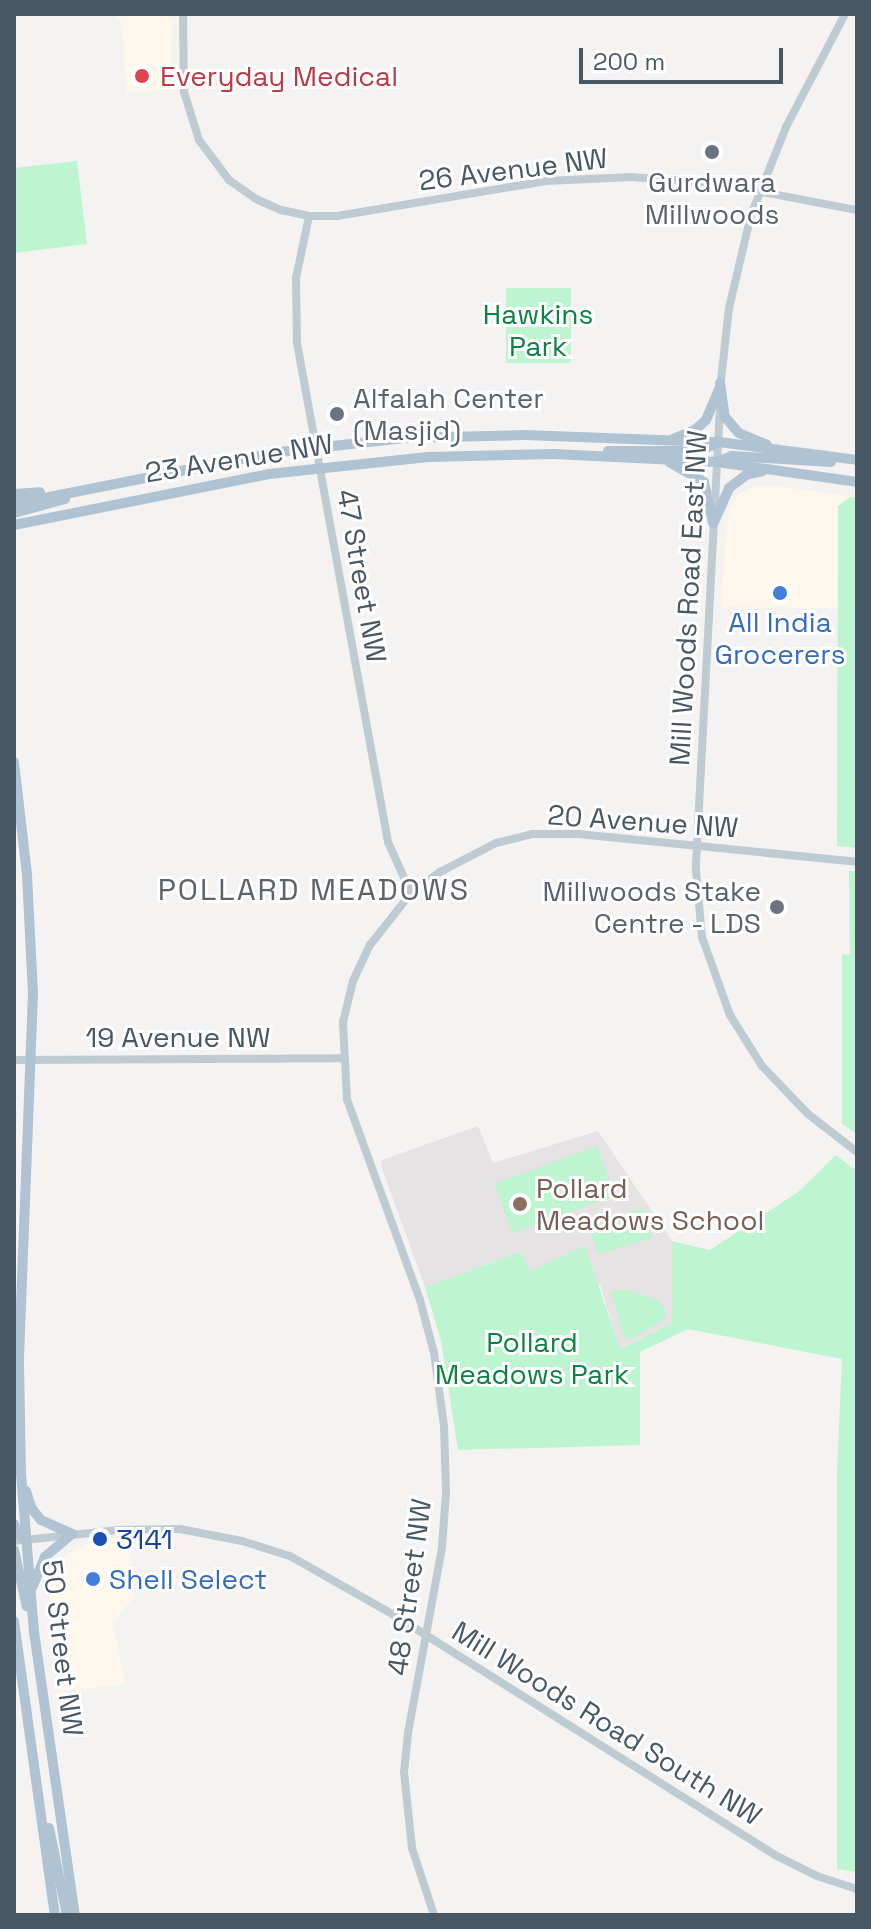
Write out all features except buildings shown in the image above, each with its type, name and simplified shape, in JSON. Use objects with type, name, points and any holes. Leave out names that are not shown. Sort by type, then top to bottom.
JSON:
[{"type":"main road","points":[[664,440],[696,429],[706,420],[720,383]]},
{"type":"main road","points":[[720,383],[725,417],[739,433],[782,451]]},
{"type":"main road","name":"23 Avenue NW","points":[[14,504],[110,482],[316,447],[450,436],[719,442],[857,461]]},
{"type":"main road","points":[[570,455],[620,450],[700,451],[719,442]]},
{"type":"main road","name":"23 Avenue NW","points":[[18,526],[216,483],[320,467],[428,457],[570,455],[717,462],[857,482]]},
{"type":"main road","points":[[717,462],[732,456],[857,461]]},
{"type":"main road","points":[[664,460],[704,482],[713,523]]},
{"type":"main road","points":[[713,523],[729,488],[746,475],[772,469]]},
{"type":"main road","points":[[14,494],[110,482]]},
{"type":"main road","points":[[14,513],[110,482]]},
{"type":"main road","name":"50 Street NW","points":[[14,762],[28,888],[32,1060],[19,1361],[20,1541],[75,1915]]},
{"type":"main road","points":[[21,1474],[38,1516],[72,1534],[45,1557],[30,1593]]},
{"type":"main road","points":[[14,1524],[20,1541]]},
{"type":"main road","points":[[14,1550],[34,1632]]},
{"type":"main road","name":"50 Street NW","points":[[14,1626],[55,1915]]},
{"type":"main road","points":[[40,1807],[50,1832],[67,1915]]},
{"type":"street","name":"26 Avenue NW","points":[[183,14],[183,84],[189,116],[205,151],[229,180],[266,205],[309,216],[347,215],[572,178],[677,179],[760,190],[857,210]]},
{"type":"street","name":"Mill Woods Road East NW","points":[[845,14],[786,127],[760,190],[732,290],[720,383],[696,897],[702,937],[730,1015],[775,1082],[857,1152]]},
{"type":"street","name":"47 Street NW","points":[[309,216],[296,278],[295,321],[388,842],[411,893]]},
{"type":"street","name":"20 Avenue NW","points":[[370,945],[411,893],[440,872],[496,843],[532,834],[578,834],[857,862]]},
{"type":"street","name":"48 Street NW","points":[[370,945],[353,981],[343,1022],[343,1058],[351,1116],[410,1269],[426,1320],[439,1383],[445,1449],[445,1510],[427,1636],[408,1733],[404,1784],[412,1848],[430,1914]]},
{"type":"street","name":"19 Avenue NW","points":[[14,1060],[343,1058]]},
{"type":"street","name":"Mill Woods Road South NW","points":[[20,1541],[72,1534],[180,1529],[261,1546],[330,1576],[777,1856],[817,1876],[857,1889]]},
{"type":"shaded area","points":[[163,14],[172,19],[170,89],[127,93],[122,23],[116,16]]},
{"type":"shaded area","points":[[777,486],[850,497],[838,507],[839,608],[721,607],[728,513],[737,495],[753,487]]},
{"type":"shaded area","name":"Pollard Meadows School","points":[[478,1126],[493,1163],[598,1131],[672,1241],[672,1323],[619,1349],[600,1284],[530,1271],[520,1252],[425,1287],[381,1166],[382,1160]]},
{"type":"shaded area","points":[[129,1541],[134,1597],[112,1623],[126,1684],[60,1691],[48,1580],[66,1555],[87,1544]]},
{"type":"green space","points":[[77,161],[87,244],[14,253],[14,168]]},
{"type":"green space","name":"Hawkins Park","points":[[506,288],[571,288],[571,363],[506,363]]},
{"type":"green space","points":[[850,497],[857,498],[857,848],[837,846],[838,506]]},
{"type":"green space","points":[[849,871],[857,871],[857,1134],[842,1124],[842,954],[850,955]]},
{"type":"green space","points":[[597,1146],[615,1196],[513,1233],[495,1183]]},
{"type":"green space","name":"Pollard Meadows Park","points":[[836,1155],[857,1171],[857,1872],[837,1869],[837,1473],[842,1359],[688,1329],[640,1352],[640,1445],[458,1450],[441,1341],[425,1287],[520,1252],[530,1271],[585,1246],[620,1349],[672,1323],[672,1241],[710,1250],[798,1192]]},
{"type":"green space","points":[[643,1208],[652,1238],[598,1254],[588,1225]]},
{"type":"green space","points":[[627,1290],[656,1299],[664,1308],[666,1318],[631,1339],[625,1338],[610,1291]]},
{"type":"place","name":"Everyday Medical","points":[[142,76]]},
{"type":"place","name":"Gurdwara Millwoods","points":[[712,152]]},
{"type":"place","name":"Alfalah Center (Masjid)","points":[[337,414]]},
{"type":"place","name":"All India Grocerers","points":[[780,593]]},
{"type":"place","name":"Millwoods Stake Centre - LDS","points":[[777,907]]},
{"type":"place","name":"Pollard Meadows School","points":[[520,1204]]},
{"type":"place","name":"3141","points":[[100,1539]]},
{"type":"place","name":"Shell Select","points":[[93,1579]]},
{"type":"district","name":"POLLARD MEADOWS","points":[[314,890]]}]
